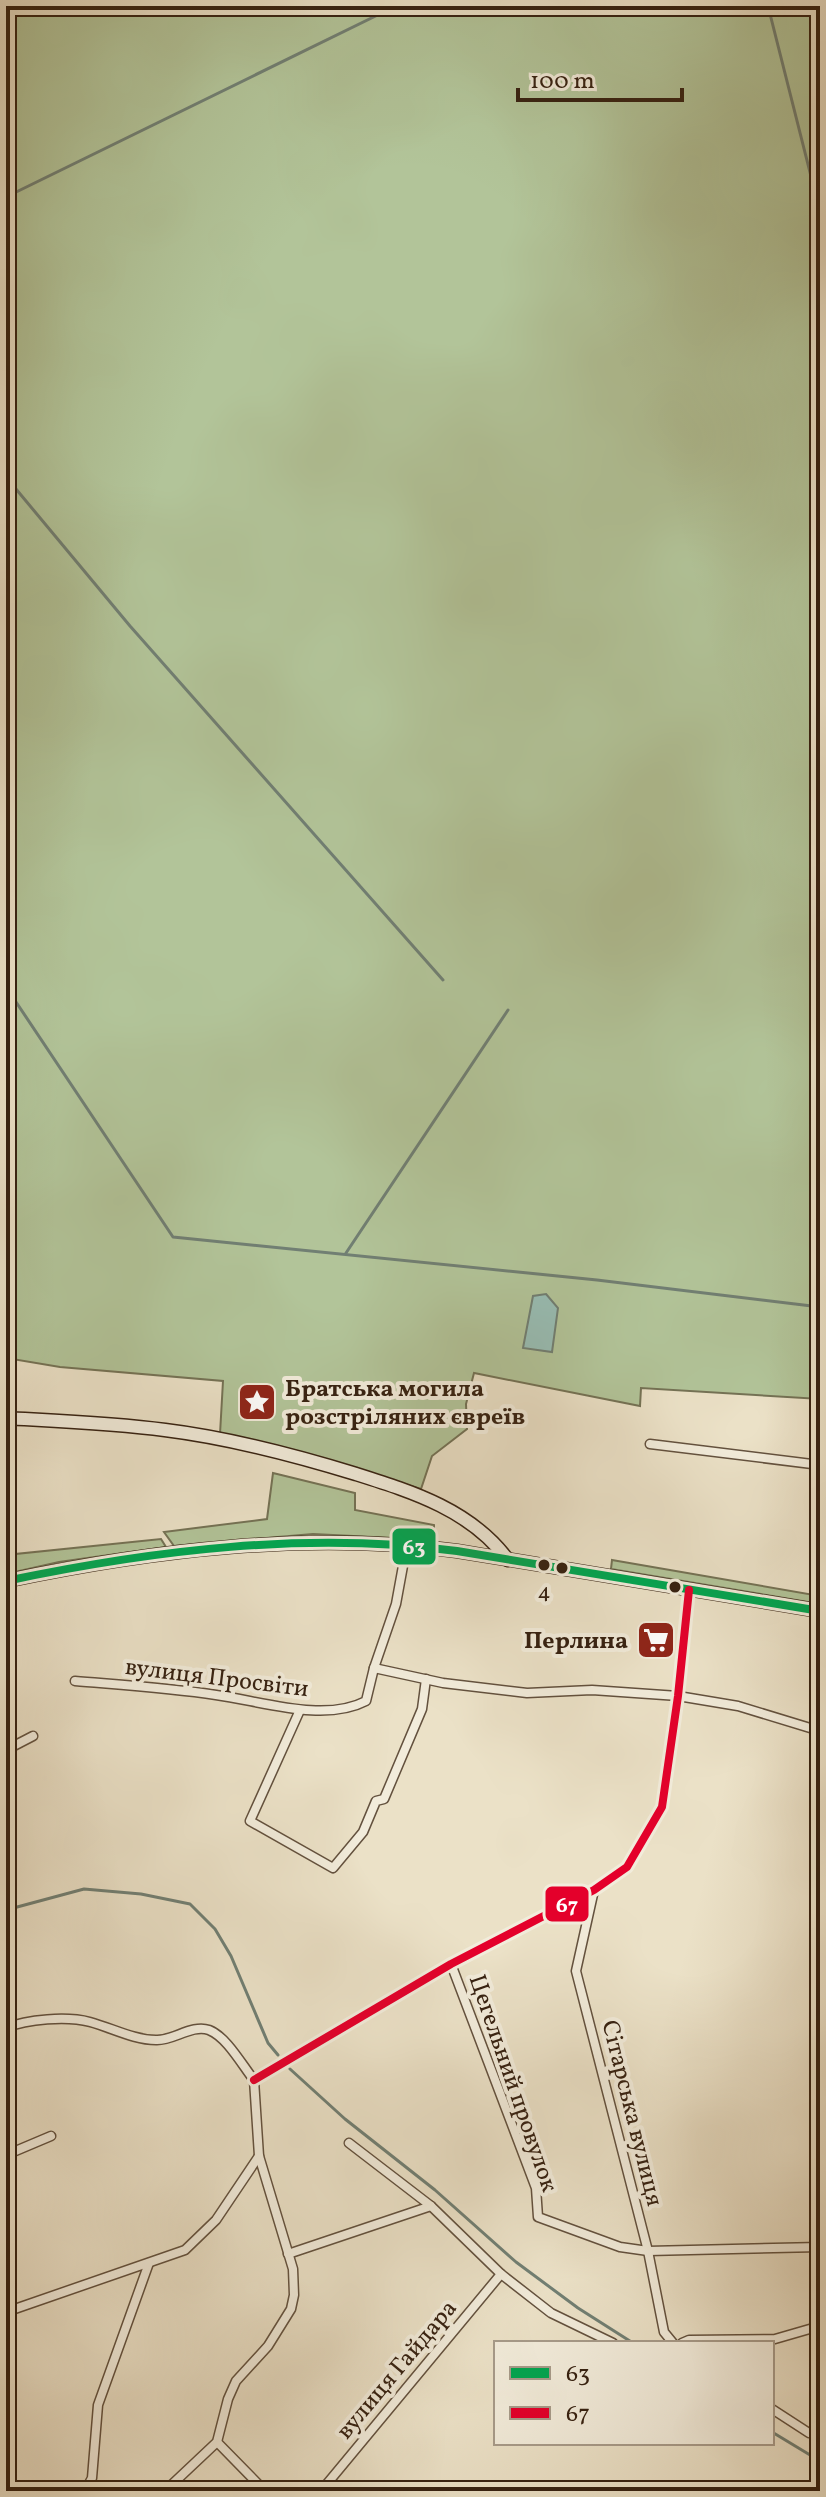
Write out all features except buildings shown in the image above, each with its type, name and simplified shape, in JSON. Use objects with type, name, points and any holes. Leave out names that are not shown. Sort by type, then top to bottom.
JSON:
[{"type":"main road","points":[[6,1418],[166,1430],[249,1445],[334,1467],[419,1494],[464,1517],[495,1542],[508,1560]]},
{"type":"main road","points":[[6,1581],[175,1554],[314,1541],[407,1544],[820,1611]]},
{"type":"street","points":[[650,1444],[820,1465]]},
{"type":"street","name":"вулиця Просвіти","points":[[75,1681],[215,1695],[300,1710],[354,1708],[366,1701],[396,1604],[407,1544]]},
{"type":"street","points":[[254,2080],[451,1964],[594,1890],[627,1867],[662,1807],[689,1590]]},
{"type":"street","points":[[374,1668],[426,1679],[527,1693],[592,1690],[678,1696],[738,1706],[820,1731]]},
{"type":"street","points":[[300,1710],[250,1821],[333,1868],[363,1832],[376,1801],[384,1799],[422,1709],[426,1679]]},
{"type":"street","points":[[6,1750],[33,1736]]},
{"type":"street","name":"Сітарська вулиця","points":[[594,1890],[576,1971],[648,2251],[664,2332],[671,2341]]},
{"type":"street","name":"Цегельний провулок","points":[[451,1964],[536,2188],[538,2217],[620,2247],[648,2251],[820,2247]]},
{"type":"street","points":[[6,2028],[25,2021],[86,2021],[159,2040],[193,2029],[204,2029],[222,2040],[254,2080],[259,2156],[293,2269],[291,2309],[268,2346],[236,2381],[217,2442],[165,2491]]},
{"type":"street","points":[[6,2155],[51,2136]]},
{"type":"street","points":[[349,2143],[431,2206],[501,2274],[551,2313],[609,2341]]},
{"type":"street","points":[[6,2312],[185,2250],[205,2233],[259,2156]]},
{"type":"street","points":[[288,2254],[431,2206]]},
{"type":"street","points":[[85,2491],[92,2478],[98,2405],[149,2263]]},
{"type":"street","name":"вулиця Гайдара","points":[[321,2491],[501,2274]]},
{"type":"street","points":[[687,2341],[775,2339],[820,2326]]},
{"type":"street","points":[[774,2410],[809,2433]]},
{"type":"street","points":[[217,2442],[265,2491]]},
{"type":"green space","points":[[6,6],[820,6],[820,1399],[641,1388],[640,1406],[474,1373],[466,1404],[467,1429],[432,1456],[421,1489],[220,1434],[223,1381],[60,1367],[6,1358],[6,1242],[14,1224],[6,1219]]},
{"type":"green space","points":[[273,1473],[355,1493],[355,1510],[434,1525],[434,1540],[313,1534],[174,1546],[164,1532],[267,1519]]},
{"type":"green space","points":[[161,1539],[166,1547],[59,1562],[6,1574],[6,1555]]},
{"type":"green space","points":[[612,1560],[820,1596],[820,1604],[611,1569]]},
{"type":"water","points":[[546,1294],[558,1308],[552,1352],[523,1348],[533,1296]]},
{"type":"waterway","points":[[6,197],[396,6]]},
{"type":"waterway","points":[[768,6],[820,212]]},
{"type":"waterway","points":[[6,477],[130,626],[443,980]]},
{"type":"waterway","points":[[6,987],[173,1237],[597,1280],[820,1307]]},
{"type":"waterway","points":[[346,1253],[508,1010]]},
{"type":"waterway","points":[[6,1910],[84,1889],[141,1894],[190,1904],[215,1929],[231,1956],[268,2043],[278,2055]]},
{"type":"waterway","points":[[290,2069],[516,2262],[578,2308],[630,2341]]},
{"type":"waterway","points":[[774,2433],[820,2461]]},
{"type":"transit line","name":"63","points":[[6,1581],[118,1560],[231,1547],[344,1543],[401,1545],[457,1551],[820,1611]]},
{"type":"transit line","name":"67","points":[[254,2080],[451,1964],[594,1890],[627,1867],[662,1807],[689,1590]]},
{"type":"place","name":"Братська могила розстріляних євреїв","points":[[257,1402]]},
{"type":"place","name":"4","points":[[544,1565]]},
{"type":"place","name":"Перлина","points":[[656,1640]]}]
